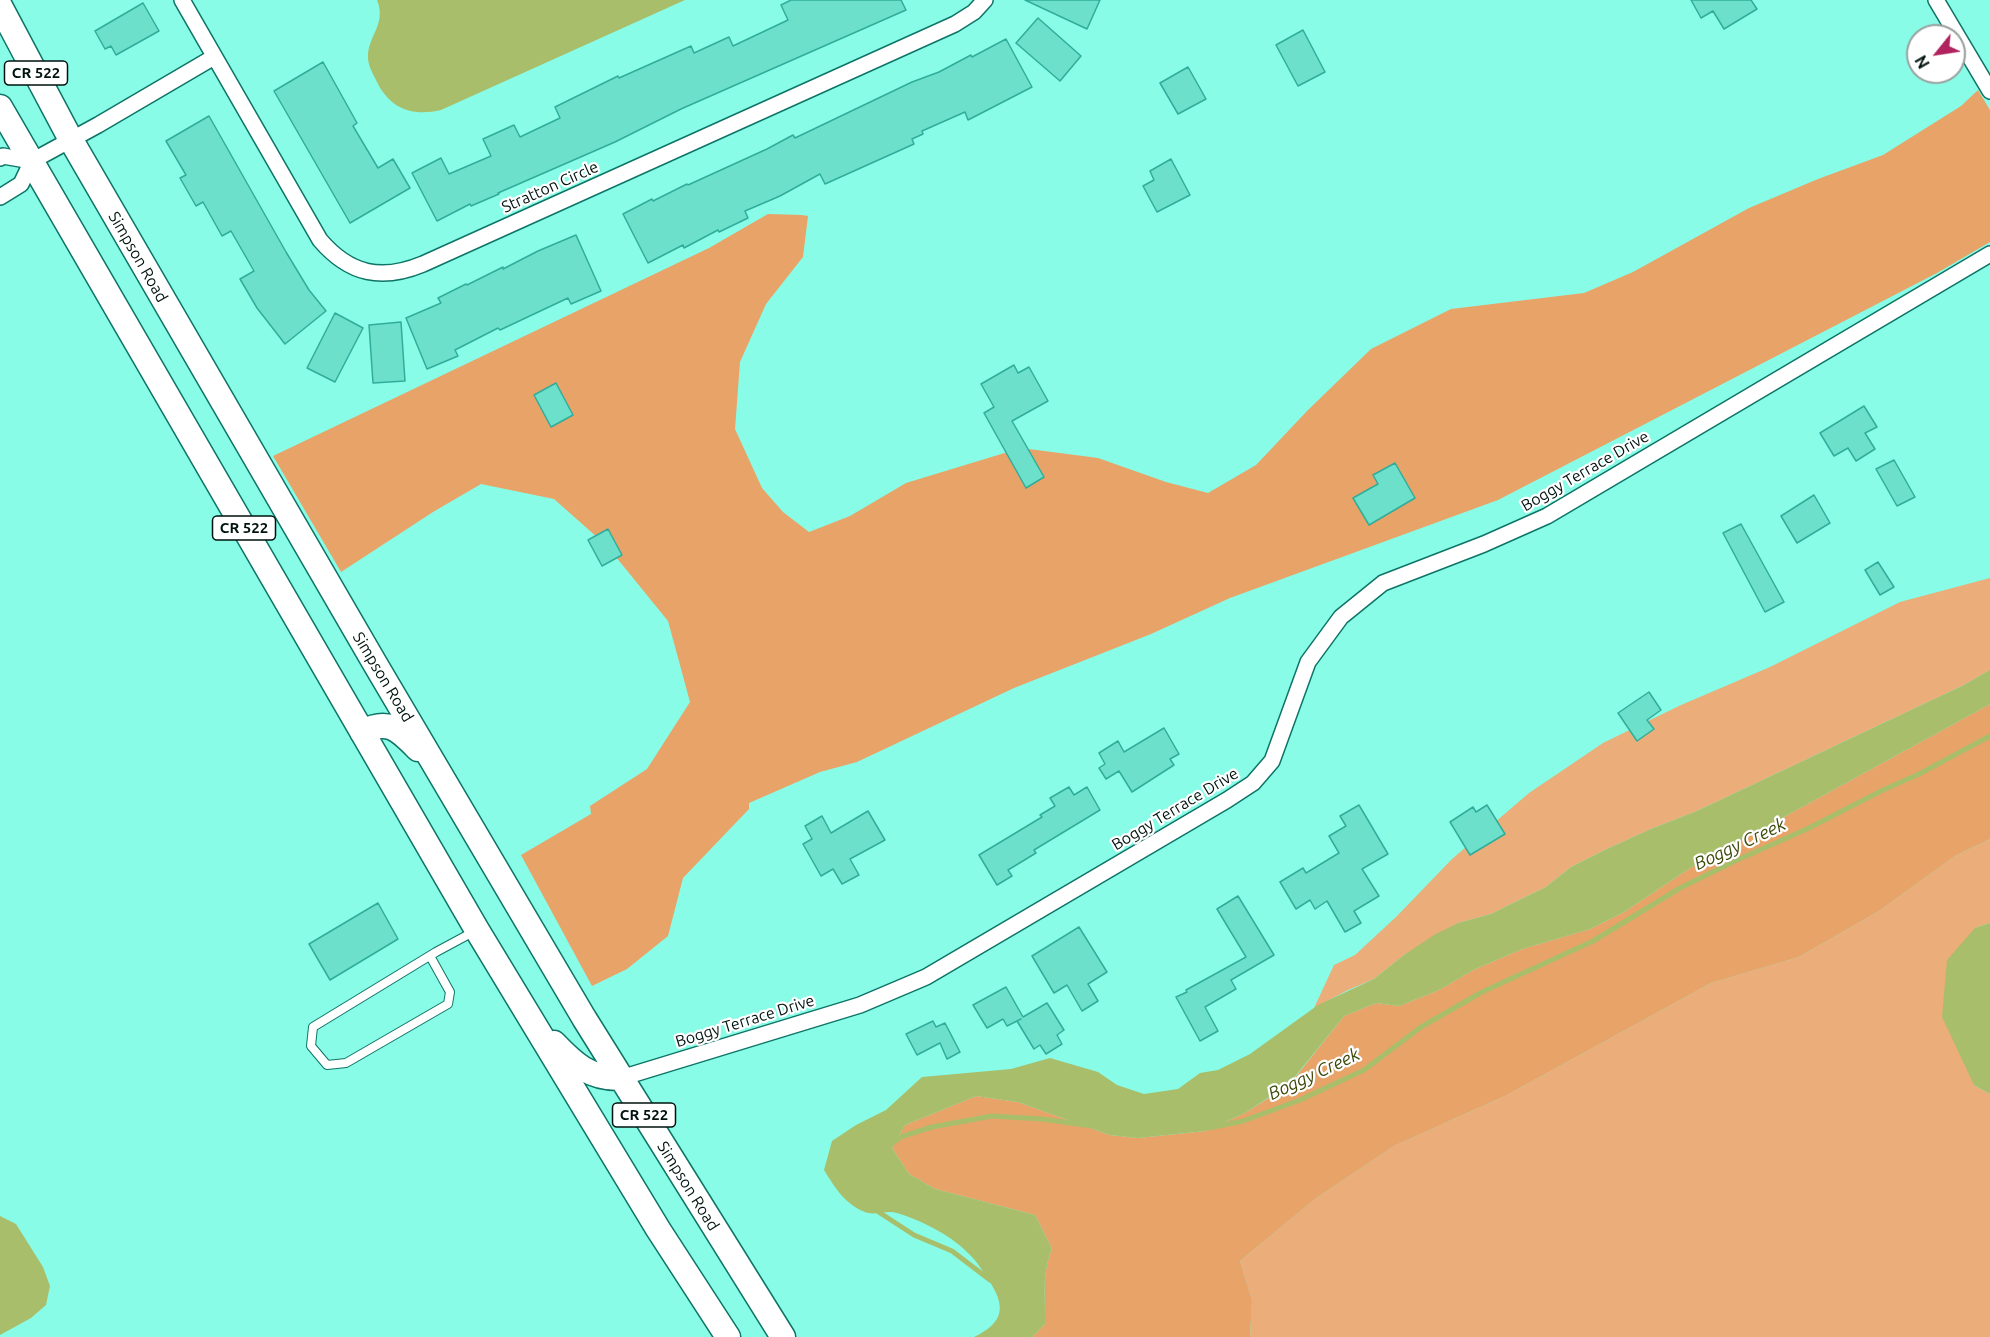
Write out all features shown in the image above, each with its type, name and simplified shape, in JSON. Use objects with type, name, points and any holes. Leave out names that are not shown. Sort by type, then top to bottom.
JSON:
[{"type":"main road","name":"Simpson Road","points":[[0,6],[63,145],[268,482],[621,1078],[783,1337]]},
{"type":"main road","name":"CR 522","points":[[0,107],[523,1008],[658,1229],[728,1337]]},
{"type":"main road","points":[[362,732],[374,726],[384,725],[395,729],[435,766]]},
{"type":"main road","points":[[523,1008],[571,1060],[597,1076],[621,1078]]},
{"type":"street","name":"Stratton Circle","points":[[182,0],[320,240],[333,255],[351,267],[383,274],[408,271],[955,24],[974,12],[985,0]]},
{"type":"street","points":[[1936,0],[1990,91]]},
{"type":"street","points":[[0,158],[3,156],[32,161],[214,57]]},
{"type":"street","points":[[0,197],[21,184],[32,161]]},
{"type":"street","name":"Boggy Terrace Drive","points":[[621,1078],[860,1005],[926,977],[1227,800],[1253,783],[1272,761],[1308,662],[1341,617],[1383,583],[1484,544],[1547,516],[1990,254]]},
{"type":"lane","points":[[430,956],[450,992],[448,1004],[346,1063],[327,1065],[311,1046],[313,1028],[430,956],[477,930]]},
{"type":"shaded area","points":[[377,0],[685,0],[441,110],[420,112],[394,104],[381,90],[373,75],[368,58],[370,43],[380,17]]},
{"type":"shaded area","points":[[1978,90],[1990,110],[1990,242],[1937,273],[1498,500],[1230,598],[1151,634],[1014,688],[857,762],[820,772],[749,803],[749,809],[683,878],[668,936],[627,969],[592,986],[521,855],[591,814],[590,806],[647,769],[690,702],[668,621],[607,546],[554,499],[481,484],[433,512],[341,572],[273,456],[709,248],[768,214],[802,215],[808,216],[803,257],[766,304],[740,362],[735,429],[762,488],[783,512],[809,532],[850,516],[906,483],[1021,448],[1098,458],[1166,482],[1208,493],[1256,465],[1371,349],[1451,309],[1584,293],[1633,272],[1749,208],[1883,155],[1961,106]]},
{"type":"shaded area","points":[[1990,578],[1990,670],[1964,685],[1697,811],[1607,849],[1571,867],[1546,887],[1491,914],[1458,923],[1404,955],[1374,979],[1314,1008],[1334,965],[1355,955],[1397,916],[1452,859],[1529,793],[1603,743],[1681,705],[1770,667],[1900,602]]},
{"type":"shaded area","points":[[1990,670],[1990,704],[1687,870],[1624,912],[1590,929],[1522,949],[1473,970],[1439,990],[1399,1006],[1376,1003],[1344,1016],[1289,1084],[1245,1113],[1205,1131],[1138,1138],[1110,1135],[1018,1102],[976,1096],[905,1125],[892,1148],[909,1174],[935,1189],[1035,1215],[1052,1249],[1045,1277],[1045,1324],[1032,1337],[974,1337],[997,1319],[1000,1305],[994,1289],[974,1259],[947,1236],[917,1220],[897,1213],[869,1213],[858,1209],[841,1195],[824,1170],[832,1141],[856,1125],[886,1110],[922,1077],[1011,1069],[1050,1058],[1098,1072],[1117,1085],[1144,1094],[1178,1089],[1200,1073],[1218,1070],[1250,1054],[1318,1005],[1374,979],[1434,935],[1458,923],[1491,914],[1546,887],[1571,867],[1607,849],[1697,811],[1964,685]]},
{"type":"shaded area","points":[[1990,704],[1990,839],[1955,856],[1879,911],[1799,957],[1711,983],[1507,1095],[1394,1146],[1315,1199],[1240,1261],[1252,1300],[1250,1337],[1032,1337],[1045,1324],[1045,1277],[1052,1249],[1035,1215],[935,1189],[909,1174],[892,1148],[905,1125],[976,1096],[1018,1102],[1110,1135],[1138,1138],[1205,1131],[1245,1113],[1289,1085],[1344,1016],[1376,1003],[1399,1006],[1439,990],[1473,970],[1522,949],[1590,929],[1624,912],[1687,870]]},
{"type":"shaded area","points":[[1990,839],[1990,923],[1975,928],[1974,1085],[1990,1094],[1990,1337],[1250,1337],[1252,1300],[1240,1261],[1315,1199],[1394,1146],[1507,1095],[1711,983],[1799,957],[1879,911],[1955,856]]},
{"type":"shaded area","points":[[1990,923],[1990,1094],[1974,1085],[1942,1017],[1947,960],[1975,928]]},
{"type":"shaded area","points":[[0,1216],[16,1224],[43,1267],[50,1286],[46,1305],[31,1318],[0,1335]]},
{"type":"building","points":[[791,0],[901,0],[906,10],[681,109],[615,142],[471,206],[470,204],[437,221],[412,173],[441,158],[449,174],[491,156],[483,139],[514,125],[520,137],[560,118],[555,107],[618,76],[619,78],[691,46],[694,53],[729,37],[733,46],[788,20],[781,5]]},
{"type":"building","points":[[1025,0],[1100,0],[1087,29]]},
{"type":"building","points":[[1691,0],[1751,0],[1757,9],[1724,29],[1713,11],[1701,18]]},
{"type":"building","points":[[143,3],[159,31],[116,55],[111,46],[105,49],[95,31]]},
{"type":"building","points":[[1038,18],[1081,56],[1060,81],[1016,43]]},
{"type":"building","points":[[1303,30],[1325,72],[1298,86],[1276,45]]},
{"type":"building","points":[[1006,39],[1032,87],[968,120],[965,112],[922,131],[923,134],[912,139],[914,144],[825,184],[820,174],[780,196],[745,211],[748,218],[719,232],[718,230],[684,248],[683,245],[648,263],[623,214],[793,135],[795,138],[971,55],[972,57]]},
{"type":"building","points":[[323,62],[357,123],[353,126],[378,168],[393,159],[410,188],[350,223],[274,91]]},
{"type":"building","points":[[1188,67],[1206,99],[1178,114],[1160,83]]},
{"type":"building","points":[[209,116],[286,252],[309,290],[326,311],[285,344],[257,308],[240,279],[254,271],[231,231],[222,236],[203,202],[196,206],[180,178],[186,175],[166,141]]},
{"type":"building","points":[[1171,159],[1190,195],[1157,212],[1143,186],[1154,180],[1150,171]]},
{"type":"building","points":[[576,235],[601,291],[571,304],[568,298],[500,330],[498,328],[455,350],[458,356],[427,369],[406,318],[441,303],[438,298],[466,284]]},
{"type":"building","points":[[335,313],[363,328],[335,382],[307,368]]},
{"type":"building","points":[[401,322],[405,381],[373,383],[369,325]]},
{"type":"building","points":[[1014,365],[1018,373],[1029,367],[1048,401],[1012,421],[1044,477],[1026,488],[984,413],[994,407],[981,384]]},
{"type":"building","points":[[556,383],[573,415],[551,427],[534,395]]},
{"type":"building","points":[[1864,406],[1877,427],[1865,433],[1875,449],[1856,461],[1848,448],[1834,456],[1820,433]]},
{"type":"building","points":[[1894,460],[1915,497],[1897,506],[1876,469]]},
{"type":"building","points":[[1395,463],[1415,498],[1369,525],[1353,498],[1378,484],[1373,475]]},
{"type":"building","points":[[1814,495],[1830,523],[1797,543],[1781,516]]},
{"type":"building","points":[[1741,524],[1784,602],[1765,612],[1723,533]]},
{"type":"building","points":[[608,529],[622,555],[602,566],[588,540]]},
{"type":"building","points":[[1878,562],[1894,587],[1880,595],[1865,570]]},
{"type":"building","points":[[1649,692],[1661,710],[1647,720],[1654,729],[1637,741],[1618,713]]},
{"type":"building","points":[[1164,728],[1179,754],[1170,759],[1174,765],[1132,792],[1119,771],[1106,779],[1099,768],[1105,764],[1099,753],[1118,741],[1124,752]]},
{"type":"building","points":[[1069,787],[1074,795],[1087,787],[1100,810],[1034,850],[1036,853],[1008,870],[1012,876],[997,885],[979,855],[1042,817],[1040,815],[1055,806],[1050,798]]},
{"type":"building","points":[[1359,805],[1388,854],[1362,869],[1379,896],[1354,911],[1361,923],[1345,932],[1327,901],[1315,909],[1310,900],[1296,909],[1280,882],[1303,868],[1306,873],[1339,853],[1329,836],[1346,826],[1340,816]]},
{"type":"building","points":[[1487,805],[1505,834],[1470,855],[1450,822],[1473,807],[1476,812]]},
{"type":"building","points":[[868,811],[885,840],[850,859],[859,875],[842,884],[833,869],[821,876],[803,844],[812,839],[805,826],[822,816],[831,833]]},
{"type":"building","points":[[1238,896],[1274,955],[1231,980],[1236,989],[1205,1007],[1218,1031],[1200,1041],[1176,997],[1246,957],[1217,909]]},
{"type":"building","points":[[378,903],[398,939],[330,980],[309,944]]},
{"type":"building","points":[[1079,927],[1107,972],[1088,984],[1098,1001],[1082,1011],[1067,985],[1054,993],[1032,956]]},
{"type":"building","points":[[1006,987],[1023,1017],[1047,1003],[1064,1030],[1057,1035],[1062,1044],[1046,1054],[1040,1045],[1034,1049],[1017,1021],[1007,1026],[1003,1019],[987,1028],[973,1005]]},
{"type":"building","points":[[933,1021],[936,1027],[945,1023],[960,1052],[947,1059],[940,1043],[917,1055],[906,1034]]},
{"type":"waterway","name":"Boggy Creek","points":[[1209,1128],[1243,1121],[1300,1100],[1364,1070],[1421,1027],[1482,992],[1593,941],[1680,888],[1809,828],[1990,736]]},
{"type":"waterway","name":"Boggy Creek","points":[[891,1144],[903,1136],[932,1127],[992,1116],[1042,1119],[1092,1126]]},
{"type":"waterway","name":"Boggy Creek","points":[[874,1209],[914,1235],[952,1251],[990,1280]]}]
